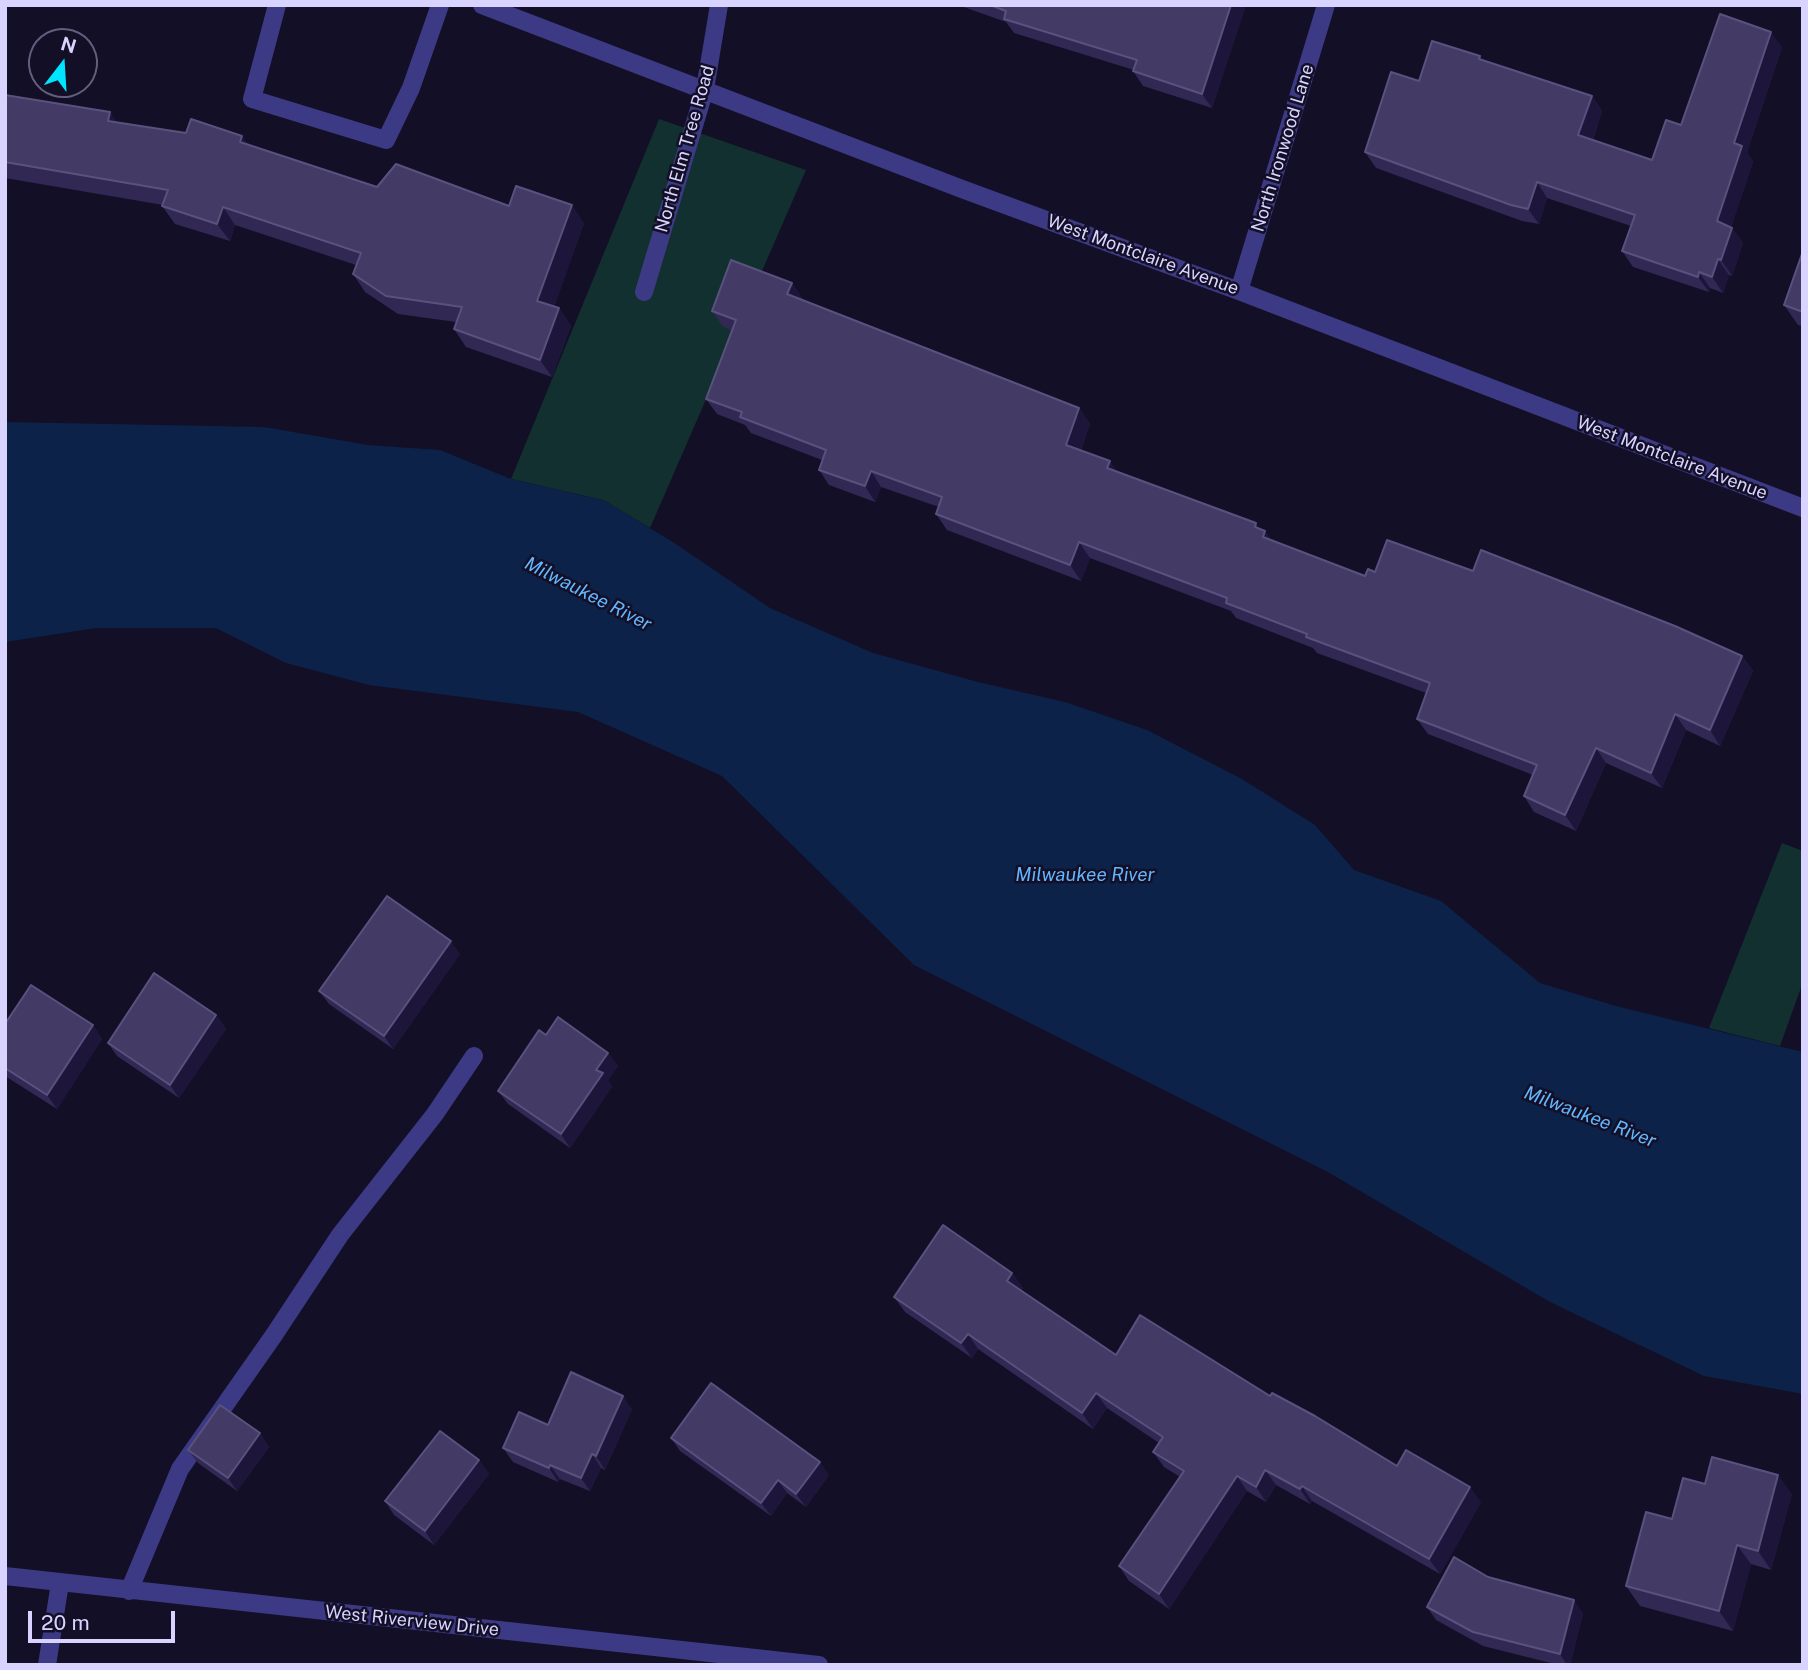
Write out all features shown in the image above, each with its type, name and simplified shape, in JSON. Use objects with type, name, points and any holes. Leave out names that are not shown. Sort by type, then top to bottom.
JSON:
[{"type":"street","points":[[277,5],[252,99],[386,140],[411,88],[440,5]]},
{"type":"street","name":"West Montclaire Avenue","points":[[482,5],[1803,508]]},
{"type":"street","name":"North Elm Tree Road","points":[[644,292],[705,89],[719,5]]},
{"type":"street","name":"North Ironwood Lane","points":[[1239,291],[1326,5]]},
{"type":"street","points":[[129,1591],[180,1469],[340,1235],[435,1114],[474,1056]]},
{"type":"street","name":"West Riverview Drive","points":[[5,1576],[819,1665]]},
{"type":"street","points":[[47,1665],[60,1583]]},
{"type":"green space","points":[[659,119],[806,170],[650,528],[603,500],[511,479]]},
{"type":"green space","points":[[1782,843],[1803,851],[1803,982],[1780,1046],[1709,1028]]},
{"type":"water","name":"Milwaukee River","points":[[5,422],[264,427],[368,445],[440,450],[511,479],[603,500],[673,542],[770,608],[873,653],[978,682],[1065,702],[1147,730],[1242,779],[1315,825],[1354,870],[1441,901],[1540,983],[1616,1006],[1803,1052],[1803,1394],[1704,1376],[1550,1302],[1326,1171],[914,965],[722,776],[578,712],[369,685],[286,663],[216,628],[96,628],[5,642]]},
{"type":"building","points":[[990,5],[1231,5],[1202,94],[1133,71],[1137,60],[1004,19],[1006,11]]},
{"type":"building","points":[[1720,14],[1771,32],[1734,143],[1742,146],[1717,221],[1732,228],[1712,277],[1699,272],[1698,277],[1622,251],[1635,215],[1537,182],[1528,209],[1365,152],[1391,72],[1419,81],[1432,41],[1592,96],[1578,135],[1652,160],[1666,120],[1681,125]]},
{"type":"building","points":[[5,95],[110,112],[108,121],[186,133],[191,119],[242,136],[240,142],[377,187],[396,164],[509,206],[516,186],[572,205],[537,301],[559,308],[540,360],[454,329],[462,307],[386,296],[353,274],[361,253],[223,207],[217,224],[162,206],[168,190],[5,162]]},
{"type":"building","points":[[1803,251],[1803,312],[1784,305]]},
{"type":"building","points":[[731,260],[792,283],[787,294],[1079,408],[1066,445],[1110,461],[1107,468],[1256,523],[1255,527],[1265,531],[1263,537],[1365,576],[1368,569],[1375,572],[1387,540],[1473,571],[1481,550],[1675,626],[1742,656],[1710,730],[1675,714],[1651,773],[1596,748],[1565,815],[1524,796],[1537,765],[1417,719],[1430,683],[1306,637],[1307,634],[1226,603],[1227,598],[1079,542],[1070,565],[936,514],[942,497],[871,471],[865,486],[819,470],[826,450],[740,417],[742,412],[706,399],[736,320],[712,311]]},
{"type":"building","points":[[387,896],[451,941],[384,1036],[319,991]]},
{"type":"building","points":[[154,973],[216,1015],[170,1085],[108,1043]]},
{"type":"building","points":[[31,985],[93,1025],[47,1095],[5,1068],[5,1024]]},
{"type":"building","points":[[558,1017],[608,1053],[596,1070],[603,1073],[561,1134],[498,1091],[539,1030],[546,1035]]},
{"type":"building","points":[[943,1225],[1012,1273],[1007,1281],[1116,1355],[1140,1315],[1270,1396],[1272,1393],[1315,1416],[1397,1466],[1406,1450],[1470,1487],[1429,1559],[1302,1486],[1300,1489],[1265,1470],[1256,1487],[1237,1476],[1159,1594],[1119,1566],[1184,1471],[1153,1452],[1163,1437],[1096,1393],[1082,1413],[968,1334],[961,1343],[894,1297]]},
{"type":"building","points":[[571,1372],[623,1396],[596,1456],[592,1454],[581,1478],[550,1465],[549,1468],[503,1448],[519,1412],[548,1425]]},
{"type":"building","points":[[711,1383],[820,1462],[796,1494],[778,1480],[761,1503],[671,1438]]},
{"type":"building","points":[[220,1405],[260,1433],[228,1478],[188,1450]]},
{"type":"building","points":[[440,1431],[479,1460],[425,1531],[385,1501]]},
{"type":"building","points":[[1712,1457],[1778,1475],[1758,1551],[1737,1545],[1719,1611],[1626,1586],[1646,1512],[1672,1519],[1683,1478],[1705,1484]]},
{"type":"building","points":[[1454,1557],[1488,1577],[1574,1600],[1560,1654],[1473,1632],[1427,1607]]}]
